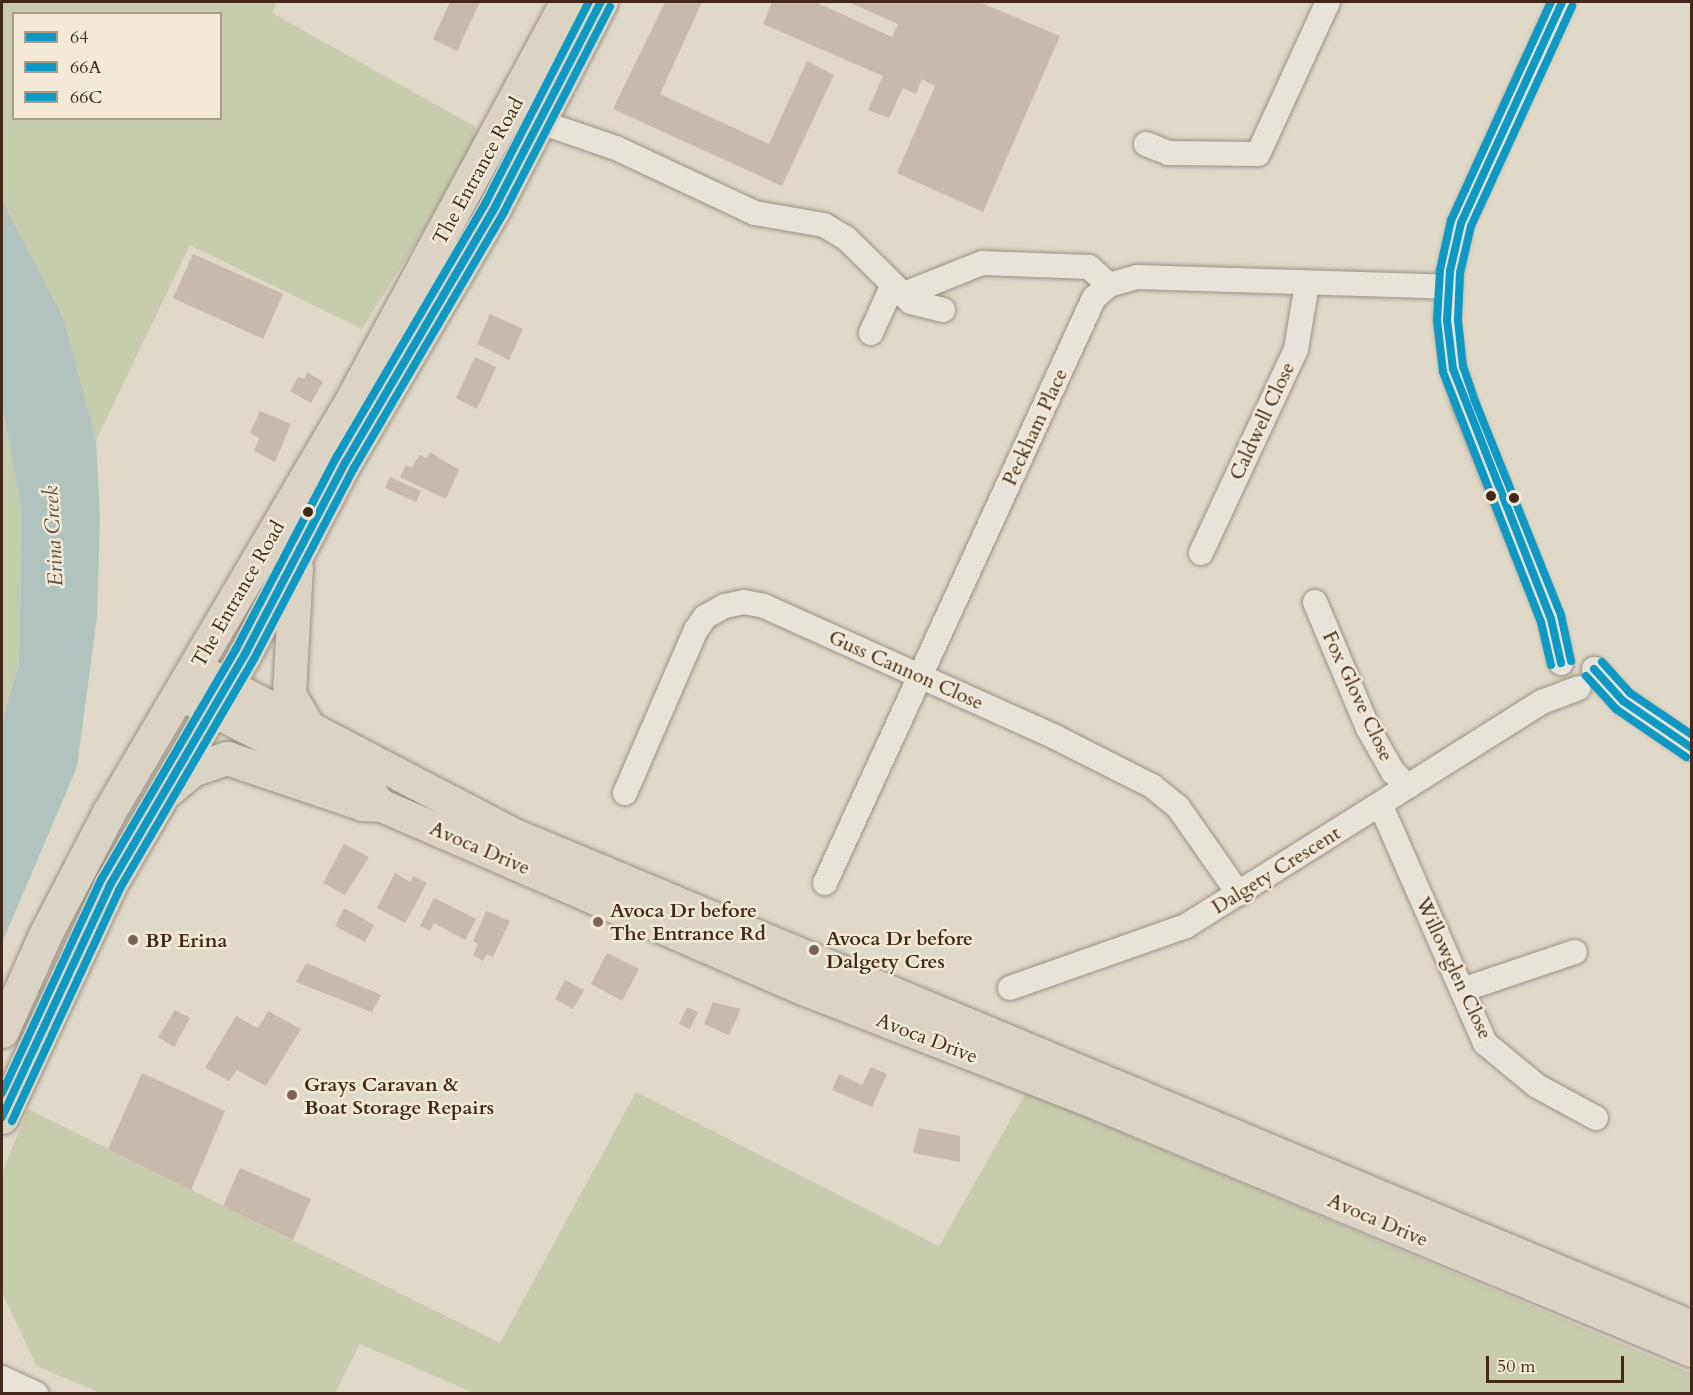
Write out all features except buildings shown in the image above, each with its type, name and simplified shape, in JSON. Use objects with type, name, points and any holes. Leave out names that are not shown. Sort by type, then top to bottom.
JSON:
[{"type":"highway","name":"The Entrance Road","points":[[2,1031],[45,935],[110,812],[345,412],[567,2]]},
{"type":"highway","name":"The Entrance Road","points":[[2,1117],[110,885],[158,799],[219,698],[297,551],[540,122],[602,2]]},
{"type":"highway","points":[[297,551],[289,694],[310,730]]},
{"type":"highway","points":[[158,799],[192,770],[227,758],[363,804],[380,805]]},
{"type":"main road","name":"Avoca Drive","points":[[188,681],[369,790],[380,805],[806,990],[1109,1109],[1692,1351]]},
{"type":"main road","name":"Avoca Drive","points":[[219,698],[310,730],[510,832],[1692,1327]]},
{"type":"street","points":[[1146,144],[1168,153],[1258,154],[1328,2]]},
{"type":"street","points":[[1562,2],[1461,223],[1449,287],[1447,320],[1453,369],[1551,619],[1565,663],[1567,686],[1586,681],[1692,748]]},
{"type":"street","points":[[540,122],[616,148],[755,213],[824,225],[846,238],[877,266],[897,291],[911,302],[943,310]]},
{"type":"street","points":[[871,333],[897,291],[982,262],[1089,267],[1109,285],[1137,277],[1449,287]]},
{"type":"street","name":"Caldwell Close","points":[[1201,554],[1296,349],[1308,284]]},
{"type":"street","name":"Peckham Place","points":[[825,883],[1094,298],[1109,285]]},
{"type":"street","name":"Guss Cannon Close","points":[[625,793],[696,630],[705,617],[725,606],[744,602],[764,606],[1103,759],[1152,786],[1178,807],[1239,894]]},
{"type":"street","name":"Fox Glove Close","points":[[1315,602],[1368,728],[1393,772],[1408,786]]},
{"type":"street","name":"Dalgety Crescent","points":[[1524,713],[1552,687],[1565,663]]},
{"type":"street","name":"Dalgety Crescent","points":[[1010,988],[1186,926],[1381,806],[1408,786],[1524,713],[1586,681]]},
{"type":"street","name":"Willowglen Close","points":[[1381,806],[1485,1043],[1537,1086],[1596,1118]]},
{"type":"street","points":[[1462,990],[1575,952]]},
{"type":"street","points":[[2,1378],[37,1394]]},
{"type":"green space","points":[[2,2],[277,2],[272,13],[485,132],[362,329],[190,245],[96,440],[64,319],[2,200]]},
{"type":"green space","points":[[2,403],[22,514],[19,663],[2,723]]},
{"type":"green space","points":[[636,1092],[939,1246],[1026,1092],[1691,1373],[1691,1393],[476,1394],[360,1344],[335,1393],[100,1393],[37,1366],[2,1293],[2,1173],[28,1109],[500,1343]]},
{"type":"water","name":"Erina Creek","points":[[2,200],[64,319],[96,440],[100,517],[97,617],[77,767],[2,943],[2,723],[19,663],[22,514],[2,403]]},
{"type":"transit line","name":"66C","points":[[2,1093],[101,880],[236,649],[336,458],[486,202],[589,2]]},
{"type":"transit line","name":"64","points":[[2,1117],[110,885],[245,654],[345,463],[495,207],[601,2]]},
{"type":"transit line","name":"66C","points":[[1551,2],[1451,220],[1440,270],[1437,320],[1443,372],[1541,622],[1551,665]]},
{"type":"transit line","name":"64","points":[[1561,663],[1551,619],[1453,369],[1447,320],[1450,271],[1461,223],[1562,2]]},
{"type":"transit line","name":"66A","points":[[1571,661],[1561,615],[1463,367],[1458,320],[1460,273],[1471,226],[1572,6]]},
{"type":"transit line","name":"66A","points":[[12,1121],[119,890],[254,659],[354,468],[504,212],[610,7]]},
{"type":"transit line","name":"66C","points":[[1602,662],[1630,693],[1692,735]]},
{"type":"transit line","name":"64","points":[[1594,669],[1623,701],[1692,748]]},
{"type":"transit line","name":"66A","points":[[1586,676],[1616,709],[1686,757]]},
{"type":"place","name":"Avoca Dr before The Entrance Rd","points":[[598,922]]},
{"type":"place","name":"BP Erina","points":[[133,940]]},
{"type":"place","name":"Avoca Dr before Dalgety Cres","points":[[814,950]]},
{"type":"place","name":"Grays Caravan & Boat Storage Repairs","points":[[292,1095]]}]
